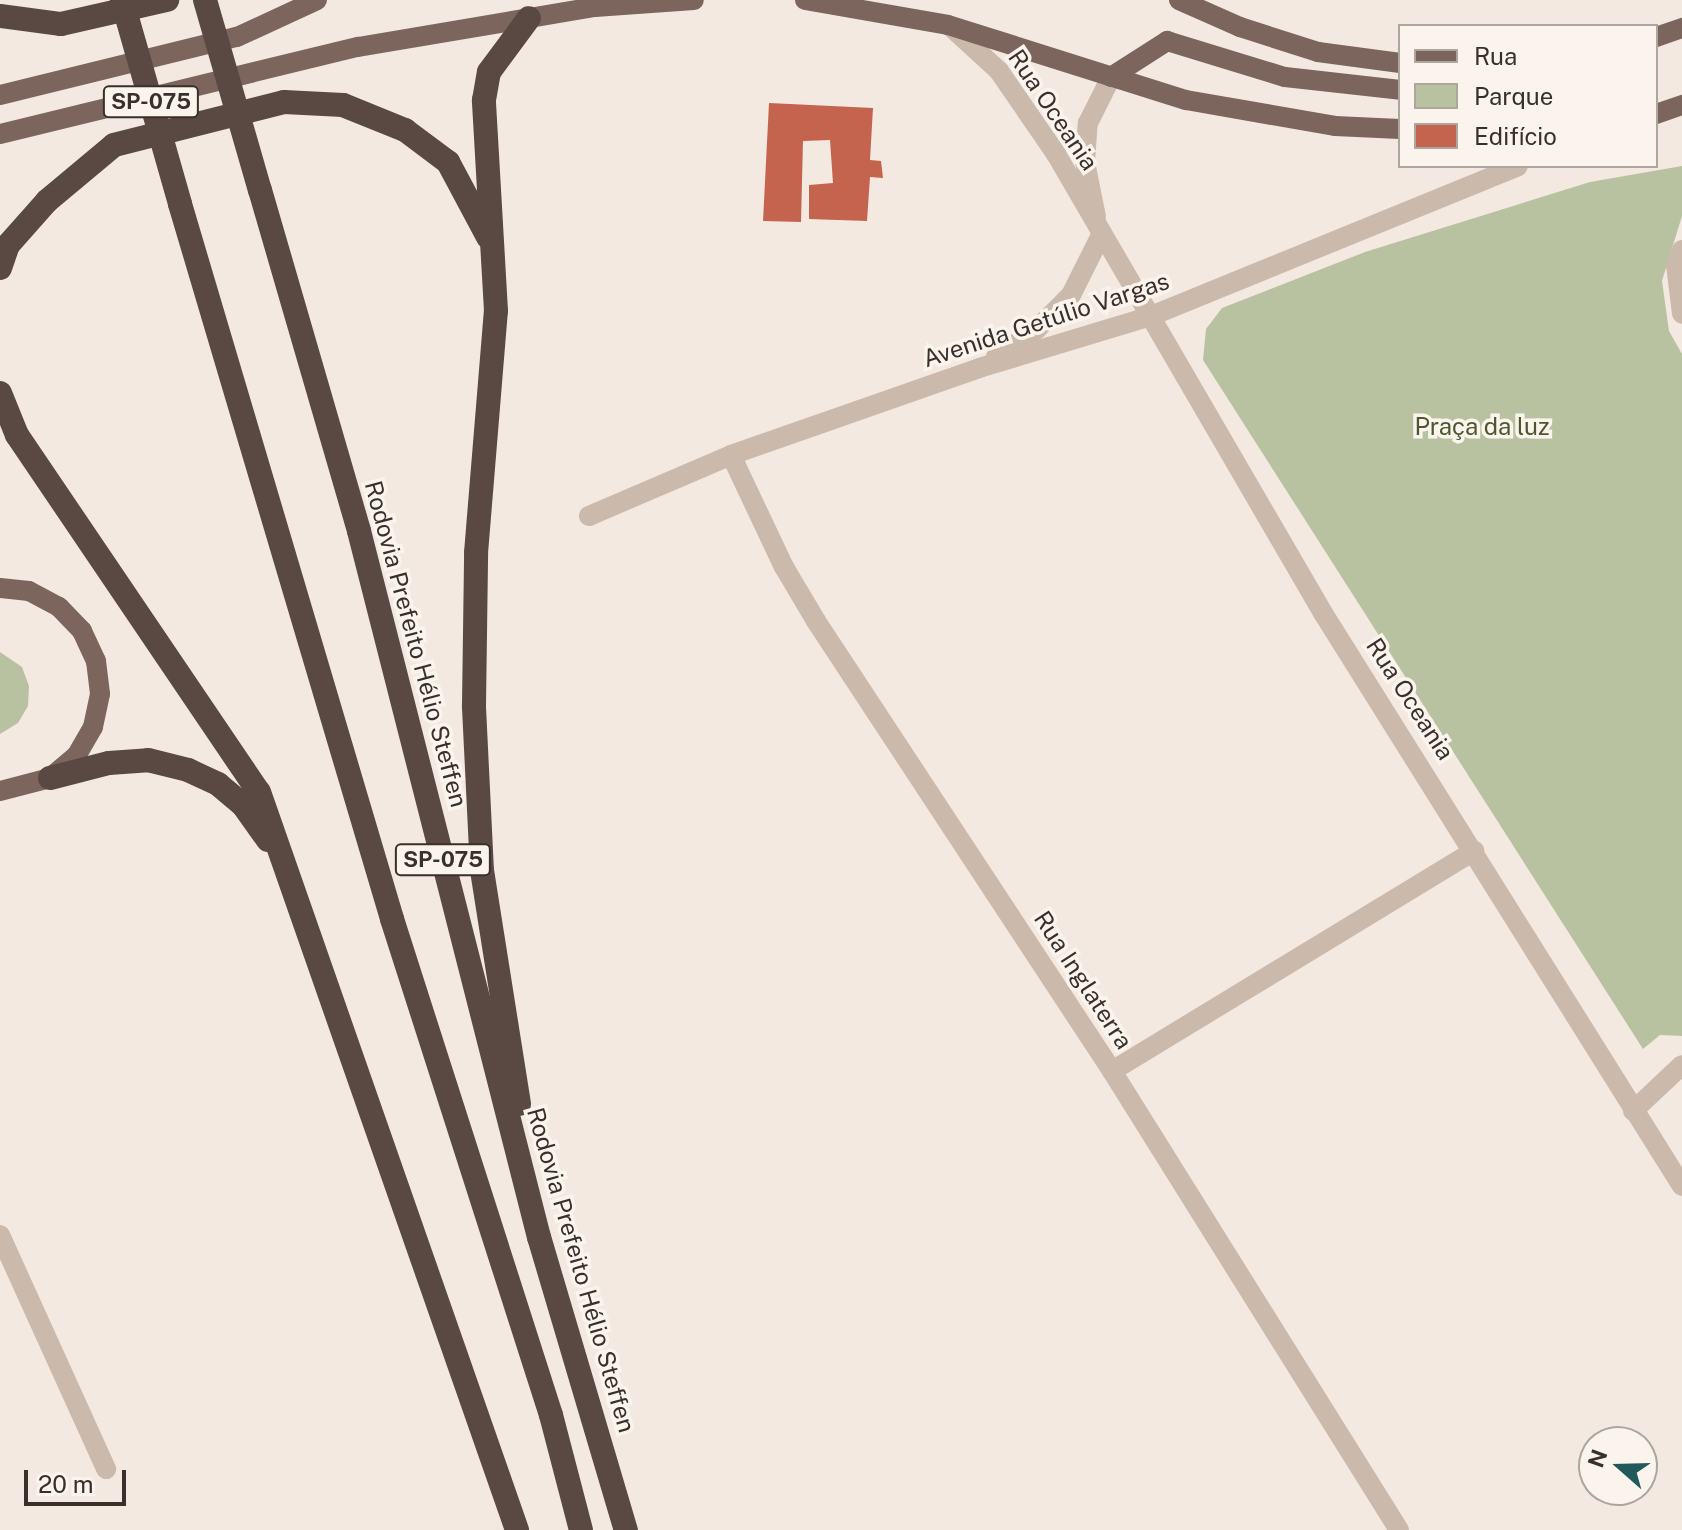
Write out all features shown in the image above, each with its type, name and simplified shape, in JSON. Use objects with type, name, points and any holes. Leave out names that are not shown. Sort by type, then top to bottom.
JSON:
[{"type":"highway","name":"SP-075","points":[[122,0],[392,919],[551,1415],[581,1530]]},
{"type":"highway","points":[[0,16],[61,24],[167,0]]},
{"type":"highway","name":"Rodovia Prefeito Hélio Steffen","points":[[205,0],[359,531],[539,1237],[626,1530]]},
{"type":"highway","points":[[529,18],[489,72],[484,100],[496,311],[476,553],[474,705],[482,871],[539,1237]]},
{"type":"highway","points":[[0,268],[8,245],[47,201],[114,145],[284,102],[343,105],[417,138],[456,173],[495,253]]},
{"type":"highway","points":[[0,393],[17,435],[244,765],[293,883],[334,1017],[517,1530]]},
{"type":"highway","points":[[50,778],[109,763],[148,760],[188,770],[243,805],[293,883]]},
{"type":"main road","points":[[0,95],[237,37],[317,0]]},
{"type":"main road","points":[[0,134],[358,47],[627,3],[694,0]]},
{"type":"main road","points":[[805,0],[948,25],[1111,77],[1254,114],[1398,129]]},
{"type":"main road","points":[[1179,0],[1240,27],[1318,52],[1398,63]]},
{"type":"main road","points":[[1658,36],[1682,28]]},
{"type":"main road","points":[[1111,77],[1167,41],[1285,77],[1398,90]]},
{"type":"main road","points":[[1658,113],[1682,105]]},
{"type":"main road","points":[[0,588],[29,591],[59,607],[82,631],[96,661],[100,694],[93,727],[76,756],[50,778],[4,793]]},
{"type":"street","name":"Rua Oceania","points":[[948,25],[975,46],[1012,89],[1056,154],[1100,237],[1151,316],[1323,613],[1474,851],[1526,943],[1682,1186]]},
{"type":"street","name":"Rua Oceania","points":[[1100,237],[1085,162],[1088,123],[1111,77]]},
{"type":"street","name":"Avenida Getúlio Vargas","points":[[589,516],[731,455],[979,368],[1151,316],[1513,168]]},
{"type":"street","points":[[979,368],[1036,330],[1071,295],[1100,237]]},
{"type":"street","points":[[1682,250],[1676,265],[1682,314]]},
{"type":"street","name":"Rua Inglaterra","points":[[731,455],[784,567],[816,621],[1112,1071],[1399,1530]]},
{"type":"street","points":[[1112,1071],[1474,851]]},
{"type":"street","points":[[1633,1111],[1682,1065]]},
{"type":"street","points":[[0,1235],[106,1469]]},
{"type":"green space","name":"Praça da luz","points":[[1682,166],[1682,216],[1662,281],[1669,331],[1682,354],[1682,1036],[1660,1035],[1643,1049],[1203,360],[1206,329],[1222,308],[1365,252],[1590,182]]},
{"type":"green space","points":[[0,652],[22,667],[29,686],[28,706],[18,723],[0,734]]},
{"type":"building","points":[[769,103],[873,108],[870,160],[881,161],[883,178],[870,177],[867,221],[809,219],[809,185],[833,183],[830,140],[803,141],[801,222],[763,221]]}]
